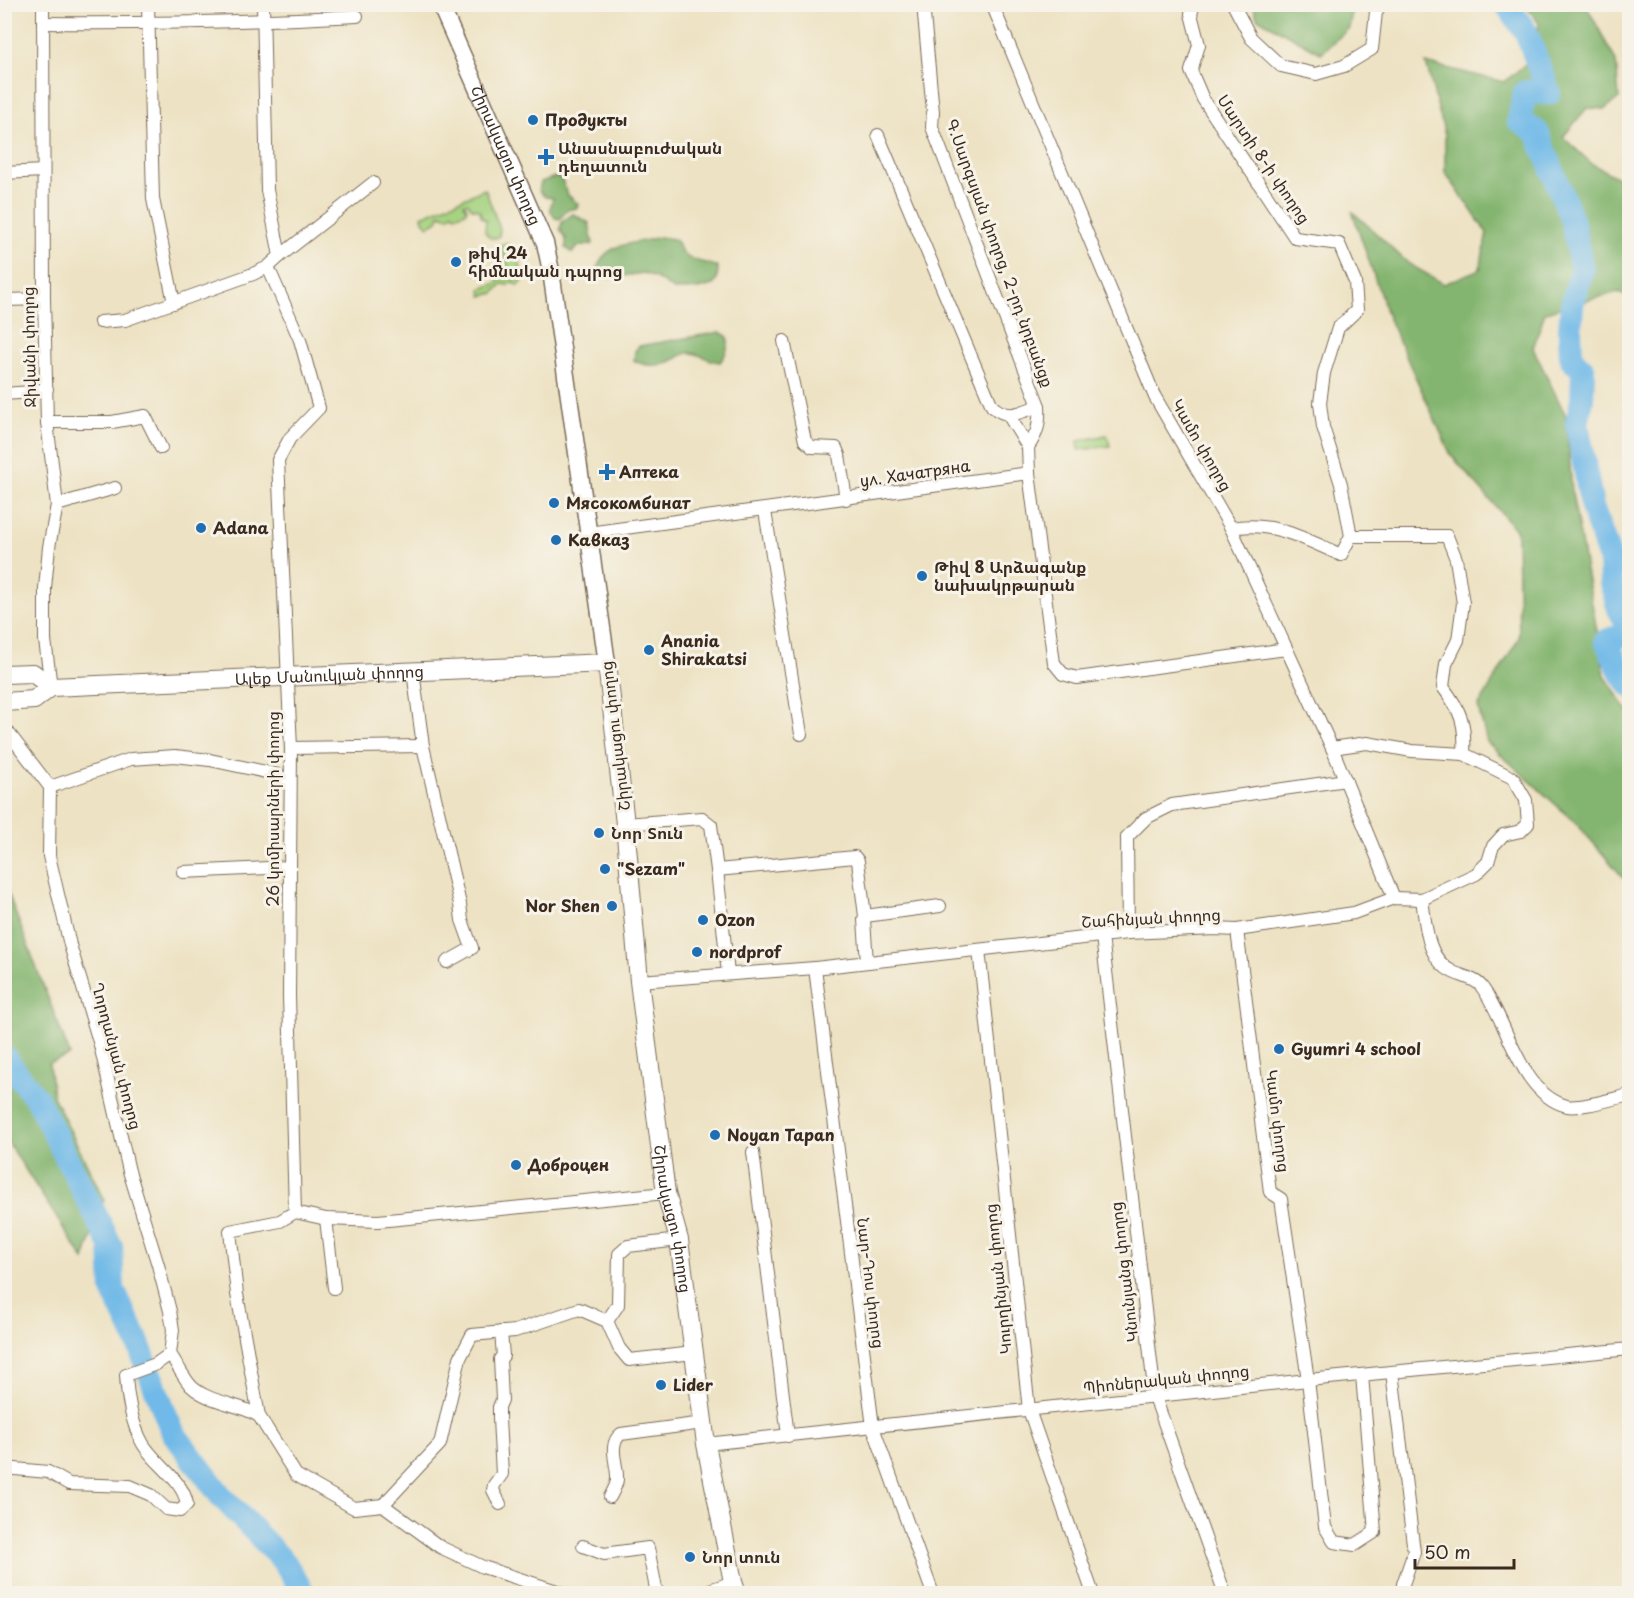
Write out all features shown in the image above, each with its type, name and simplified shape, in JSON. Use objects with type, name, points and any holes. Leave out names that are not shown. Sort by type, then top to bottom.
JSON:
[{"type":"main road","name":"Շիրակացու փողոց","points":[[440,4],[544,243],[551,271],[607,663],[639,981],[666,1193],[679,1240],[706,1444],[735,1588]]},
{"type":"main road","name":"Ալեք Մանուկյան փողոց","points":[[4,702],[34,700],[51,687],[607,663]]},
{"type":"main road","points":[[4,674],[33,673],[51,687]]},
{"type":"street","name":"Ջիվանի փողոց","points":[[43,4],[46,389],[47,422],[57,505],[49,547],[45,588],[45,640],[51,687]]},
{"type":"street","points":[[148,4],[153,199],[174,303]]},
{"type":"street","points":[[262,4],[267,190],[280,256]]},
{"type":"street","name":"Գ.Սարգսյան փողոց, 2-րդ նրբանցք","points":[[923,4],[933,112],[932,128],[1039,406]]},
{"type":"street","name":"Կամո փողոց","points":[[992,4],[1155,397],[1231,528],[1332,748],[1394,898]]},
{"type":"street","name":"Մարտի 8-ի փողոց","points":[[1194,4],[1191,14],[1199,45],[1191,71],[1203,99],[1295,237],[1339,244],[1354,282],[1358,310],[1338,328],[1324,373],[1320,403],[1323,427],[1341,484],[1352,536]]},
{"type":"street","points":[[1233,4],[1251,38],[1281,66],[1316,75],[1344,66],[1372,49],[1376,12],[1381,4]]},
{"type":"street","points":[[43,23],[149,24],[357,16]]},
{"type":"street","points":[[878,135],[992,406],[1000,413],[1009,416],[1039,406],[1040,420],[1037,434],[1028,447]]},
{"type":"street","points":[[4,173],[43,171]]},
{"type":"street","points":[[100,322],[125,320],[268,267],[373,183]]},
{"type":"street","name":"26 կոմիսարների փողոց","points":[[268,267],[300,340],[319,408],[290,438],[278,460],[291,748],[289,996],[295,1212]]},
{"type":"street","points":[[4,300],[44,299]]},
{"type":"street","points":[[784,341],[805,441],[812,447],[836,448],[846,499]]},
{"type":"street","points":[[4,394],[46,389]]},
{"type":"street","points":[[47,422],[112,422],[145,416],[161,448]]},
{"type":"street","points":[[1009,416],[1028,447],[1029,473],[1054,663],[1063,674],[1077,678],[1286,649]]},
{"type":"street","name":"ул. Хачатряна","points":[[588,534],[1029,473]]},
{"type":"street","points":[[57,505],[115,488]]},
{"type":"street","points":[[765,511],[801,734]]},
{"type":"street","points":[[1231,528],[1261,525],[1282,530],[1341,555],[1352,536],[1447,536],[1456,559],[1463,603],[1458,640],[1446,664],[1443,687],[1457,707],[1465,734],[1464,754],[1412,751],[1366,743],[1332,748]]},
{"type":"street","points":[[413,671],[423,746],[462,920],[472,948],[447,962]]},
{"type":"street","points":[[5,730],[50,787],[131,759],[175,756],[210,760],[275,774],[290,782]]},
{"type":"street","points":[[291,748],[423,746]]},
{"type":"street","name":"Շահինյան փողոց","points":[[639,981],[815,968],[1128,933],[1215,928],[1237,930],[1354,913],[1394,898],[1422,899],[1476,874],[1488,862],[1493,846],[1503,835],[1521,831],[1528,824],[1526,800],[1514,778],[1464,754]]},
{"type":"street","points":[[1128,933],[1127,837],[1146,818],[1172,805],[1346,780]]},
{"type":"street","name":"Ղորղանյան փողոց","points":[[50,787],[50,856],[70,945],[100,1045],[129,1172],[170,1311],[171,1354]]},
{"type":"street","points":[[625,824],[702,818],[711,825],[728,974]]},
{"type":"street","points":[[717,870],[855,857],[858,861],[866,916],[864,920],[867,962]]},
{"type":"street","points":[[183,872],[290,867]]},
{"type":"street","points":[[1422,899],[1431,950],[1447,969],[1479,983],[1495,1007],[1513,1052],[1546,1097],[1568,1107],[1629,1095]]},
{"type":"street","points":[[866,916],[940,906]]},
{"type":"street","name":"Կամո փողոց","points":[[1237,930],[1270,1192],[1281,1199],[1308,1380]]},
{"type":"street","name":"Կնունյանց փողոց","points":[[1102,936],[1155,1397],[1225,1593]]},
{"type":"street","name":"Կուրղինյան փողոց","points":[[979,950],[1029,1410],[1093,1593]]},
{"type":"street","name":"Նար-Դոս փողոց","points":[[815,968],[873,1427],[933,1593]]},
{"type":"street","points":[[753,1152],[788,1436]]},
{"type":"street","points":[[666,1193],[378,1221],[326,1219],[295,1212],[280,1221],[230,1231],[237,1294],[259,1416],[296,1475],[354,1508],[383,1505],[440,1444],[460,1358],[472,1335],[514,1331],[579,1309],[608,1321],[619,1348],[629,1360],[694,1353]]},
{"type":"street","points":[[326,1219],[334,1288]]},
{"type":"street","points":[[608,1321],[618,1305],[619,1254],[628,1246],[679,1240]]},
{"type":"street","points":[[501,1332],[502,1401],[499,1407],[499,1419],[502,1474],[493,1490],[501,1504]]},
{"type":"street","name":"Պիոներական փողոց","points":[[706,1444],[1308,1380],[1629,1349]]},
{"type":"street","points":[[7,1468],[48,1472],[69,1484],[130,1486],[151,1495],[166,1509],[180,1511],[187,1504],[185,1492],[143,1443],[132,1414],[126,1375],[156,1364],[171,1354],[190,1385],[209,1398],[245,1408],[259,1416]]},
{"type":"street","points":[[1392,1372],[1414,1552],[1402,1593]]},
{"type":"street","points":[[1308,1380],[1325,1527],[1334,1542],[1355,1545],[1375,1532],[1362,1375]]},
{"type":"street","points":[[610,1497],[618,1482],[613,1446],[617,1437],[621,1434],[703,1423]]},
{"type":"street","points":[[383,1505],[440,1547],[483,1567],[566,1593]]},
{"type":"street","points":[[583,1546],[604,1554],[648,1548],[657,1593]]},
{"type":"street","points":[[698,1593],[735,1588]]},
{"type":"green space","points":[[1253,4],[1353,5],[1349,28],[1321,53],[1257,18]]},
{"type":"green space","points":[[1525,5],[1586,5],[1616,61],[1619,98],[1605,109],[1587,108],[1563,137],[1592,164],[1629,184],[1629,298],[1618,292],[1545,312],[1533,348],[1566,416],[1572,492],[1605,676],[1626,709],[1629,710],[1629,897],[1627,882],[1576,823],[1487,742],[1478,707],[1519,638],[1517,531],[1451,455],[1388,317],[1352,211],[1409,264],[1444,284],[1480,269],[1487,233],[1445,172],[1445,135],[1426,63],[1504,82],[1534,57],[1539,23]]},
{"type":"green space","points":[[555,177],[561,178],[568,195],[578,204],[577,208],[567,210],[560,219],[555,218],[550,209],[553,198],[545,197],[539,191],[541,182]]},
{"type":"green space","points":[[485,189],[500,229],[499,236],[496,238],[490,238],[485,232],[486,220],[481,217],[480,210],[472,208],[467,202],[464,204],[467,208],[466,212],[457,215],[452,213],[449,217],[440,214],[438,221],[428,226],[423,221],[422,216]]},
{"type":"green space","points":[[573,214],[589,223],[593,244],[579,246],[572,253],[566,248],[566,239],[560,229],[562,222]]},
{"type":"green space","points":[[659,237],[674,239],[685,255],[718,267],[717,280],[713,285],[698,289],[674,290],[644,273],[609,278],[597,270],[601,260],[614,248]]},
{"type":"green space","points":[[505,243],[513,250],[518,260],[522,282],[519,285],[514,284],[513,281],[508,285],[502,284],[494,293],[482,296],[481,289],[497,283],[502,274],[509,276],[512,274],[500,245]]},
{"type":"green space","points":[[720,332],[728,337],[728,340],[727,350],[720,362],[692,353],[660,365],[644,364],[634,360],[635,351],[639,346]]},
{"type":"green space","points":[[1107,435],[1110,446],[1079,450],[1078,441]]},
{"type":"green space","points":[[4,883],[70,1055],[49,1063],[53,1096],[104,1199],[84,1260],[5,1138]]},
{"type":"waterway","points":[[1506,4],[1526,32],[1549,93],[1525,92],[1519,121],[1537,132],[1572,220],[1582,270],[1572,305],[1570,330],[1571,358],[1583,370],[1582,400],[1577,423],[1592,507],[1610,559],[1611,583],[1619,609],[1630,628]]},
{"type":"waterway","points":[[1630,632],[1606,641],[1622,675],[1630,685]]},
{"type":"waterway","points":[[4,1057],[37,1099],[111,1246],[113,1290],[136,1338],[172,1431],[221,1496],[285,1563],[304,1594]]},
{"type":"place","name":"Продукты","points":[[533,120]]},
{"type":"place","name":"Անասնաբուժական դեղատուն","points":[[546,157]]},
{"type":"place","name":"թիվ 24 հիմնական դպրոց","points":[[456,262]]},
{"type":"place","name":"Аптека","points":[[607,472]]},
{"type":"place","name":"Мясокомбинат","points":[[554,503]]},
{"type":"place","name":"Adana","points":[[201,528]]},
{"type":"place","name":"Кавказ","points":[[556,540]]},
{"type":"place","name":"Թիվ 8 Արձագանք նախակրթարան","points":[[922,576]]},
{"type":"place","name":"Anania Shirakatsi","points":[[649,650]]},
{"type":"place","name":"Նոր Տուն","points":[[599,833]]},
{"type":"place","name":"\"Sezam\"","points":[[605,869]]},
{"type":"place","name":"Nor Shen","points":[[612,906]]},
{"type":"place","name":"Ozon","points":[[703,920]]},
{"type":"place","name":"nordprof","points":[[697,952]]},
{"type":"place","name":"Gyumri 4 school","points":[[1279,1049]]},
{"type":"place","name":"Noyan Tapan","points":[[715,1135]]},
{"type":"place","name":"Доброцен","points":[[516,1165]]},
{"type":"place","name":"Lider","points":[[661,1385]]},
{"type":"place","name":"Նոր տուն","points":[[690,1557]]}]
